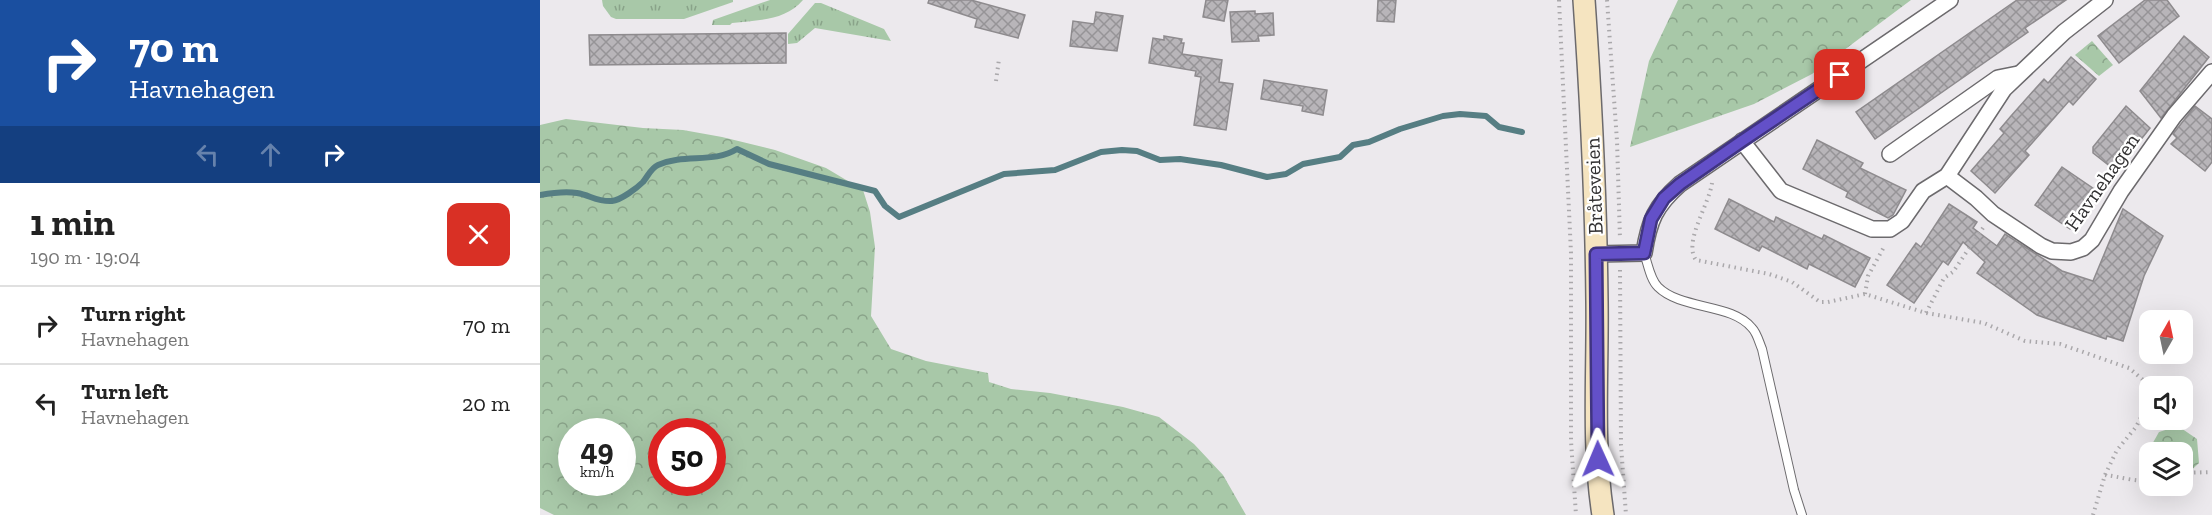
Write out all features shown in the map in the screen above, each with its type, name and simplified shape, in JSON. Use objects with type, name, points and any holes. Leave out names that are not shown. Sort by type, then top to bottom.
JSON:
[{"type":"main road","name":"Bråteveien","points":[[1584,0],[1593,140],[1597,442],[1604,515]]},
{"type":"street","points":[[1596,254],[1644,253],[1651,219],[1664,198],[1680,184],[1950,0]]},
{"type":"street","points":[[1742,141],[1781,191],[1872,229],[1890,229],[1902,221],[1923,191],[1947,176],[2004,89],[2064,33],[2106,0]]},
{"type":"street","name":"Havnehagen","points":[[1947,176],[1977,198],[1993,214],[2052,251],[2071,252],[2083,248],[2092,240],[2121,191],[2174,116],[2212,72]]},
{"type":"street","points":[[1890,154],[1998,78],[2019,74]]},
{"type":"lane","points":[[1644,253],[1651,277],[1659,288],[1675,298],[1738,317],[1755,330],[1762,349],[1794,490],[1802,515]]},
{"type":"path","points":[[1559,0],[1571,253],[1571,441],[1576,515]]},
{"type":"path","points":[[996,81],[999,59]]},
{"type":"path","points":[[1712,179],[1710,194],[1692,241],[1692,254],[1696,260],[1769,274],[1791,282],[1820,302],[1865,294],[1926,313],[1984,323],[2025,341],[2060,344],[2129,368],[2139,376]]},
{"type":"path","points":[[1926,313],[1944,278],[1953,272],[1993,214]]},
{"type":"path","points":[[1865,294],[1868,276],[1888,240],[1890,229]]},
{"type":"path","points":[[2093,515],[2105,476],[2117,450],[2139,422]]},
{"type":"path","points":[[2193,473],[2212,472]]},
{"type":"path","points":[[2105,476],[2127,477],[2139,481]]},
{"type":"green space","points":[[602,0],[733,0],[733,2],[684,19],[616,19],[611,17],[603,6]]},
{"type":"green space","points":[[770,0],[803,0],[796,7],[779,16],[730,25],[712,25],[713,20]]},
{"type":"green space","points":[[1678,0],[1911,0],[1812,74],[1754,104],[1630,147],[1649,61]]},
{"type":"green space","points":[[815,3],[821,3],[884,29],[891,41],[815,28],[797,43],[788,44],[788,34]]},
{"type":"green space","points":[[2092,41],[2113,65],[2099,76],[2075,55]]},
{"type":"green space","points":[[566,119],[683,130],[722,137],[775,150],[826,168],[863,190],[870,212],[875,247],[871,316],[891,349],[926,361],[988,373],[989,382],[1011,389],[1050,393],[1123,407],[1159,417],[1194,444],[1223,475],[1246,515],[554,515],[540,508],[540,125]]},
{"type":"green space","points":[[2184,430],[2197,439],[2199,463],[2193,469],[2193,442],[2153,442],[2159,432]]},
{"type":"building","points":[[929,0],[971,0],[1025,15],[1018,38],[975,27],[977,19],[928,3]]},
{"type":"building","points":[[1206,0],[1228,0],[1224,21],[1203,17]]},
{"type":"building","points":[[1378,0],[1396,0],[1394,22],[1377,21]]},
{"type":"building","points":[[2017,0],[2066,0],[2025,28],[2028,32],[1875,139],[1856,112]]},
{"type":"building","points":[[2145,0],[2167,0],[2179,16],[2119,63],[2098,36]]},
{"type":"building","points":[[1255,11],[1255,14],[1273,13],[1274,35],[1258,36],[1259,41],[1232,42],[1230,12]]},
{"type":"building","points":[[1096,12],[1123,16],[1117,51],[1070,46],[1073,21],[1094,24]]},
{"type":"building","points":[[786,33],[786,63],[590,65],[589,35]]},
{"type":"building","points":[[1164,36],[1182,39],[1181,43],[1184,43],[1182,54],[1222,60],[1219,82],[1233,84],[1226,130],[1194,125],[1201,77],[1195,76],[1196,71],[1149,63],[1153,38],[1164,40]]},
{"type":"building","points":[[2184,36],[2209,57],[2161,118],[2140,91]]},
{"type":"building","points":[[2071,57],[2096,79],[2073,105],[2069,101],[2025,151],[2029,155],[1995,193],[1971,171],[2004,133],[2000,129],[2011,116],[2044,79],[2048,83]]},
{"type":"building","points":[[1264,80],[1327,90],[1323,115],[1302,111],[1303,106],[1261,99]]},
{"type":"building","points":[[2126,106],[2150,128],[2116,171],[2093,153],[2093,147]]},
{"type":"building","points":[[2195,106],[2212,119],[2212,162],[2205,171],[2171,144],[2177,138],[2173,134]]},
{"type":"building","points":[[1817,140],[1863,163],[1860,168],[1906,190],[1893,215],[1888,218],[1846,197],[1848,192],[1803,169]]},
{"type":"building","points":[[2062,167],[2097,191],[2070,229],[2035,205]]},
{"type":"building","points":[[1729,199],[1774,222],[1776,217],[1822,239],[1824,235],[1870,258],[1855,287],[1809,264],[1807,269],[1762,246],[1759,251],[1715,229]]},
{"type":"building","points":[[1949,204],[1977,222],[1973,228],[1997,246],[2005,234],[2062,271],[2093,281],[2123,209],[2163,236],[2144,276],[2123,341],[2107,336],[2106,339],[2037,315],[1977,273],[1985,262],[1963,242],[1948,265],[1943,261],[1914,303],[1887,285],[1916,243],[1921,247]]},
{"type":"waterway","points":[[540,195],[572,192],[612,201],[637,187],[658,165],[668,161],[728,154],[737,149],[769,164],[875,191],[885,206],[899,217],[1004,174],[1055,170],[1101,152],[1137,151],[1160,160],[1180,159],[1221,165],[1267,177],[1286,174],[1303,164],[1340,157],[1353,145],[1369,142],[1400,129],[1443,116],[1460,114],[1486,116],[1499,127],[1522,132]]},
{"type":"route","points":[[1598,459],[1596,254],[1644,253],[1651,219],[1664,198],[1680,184],[1840,75]]}]
